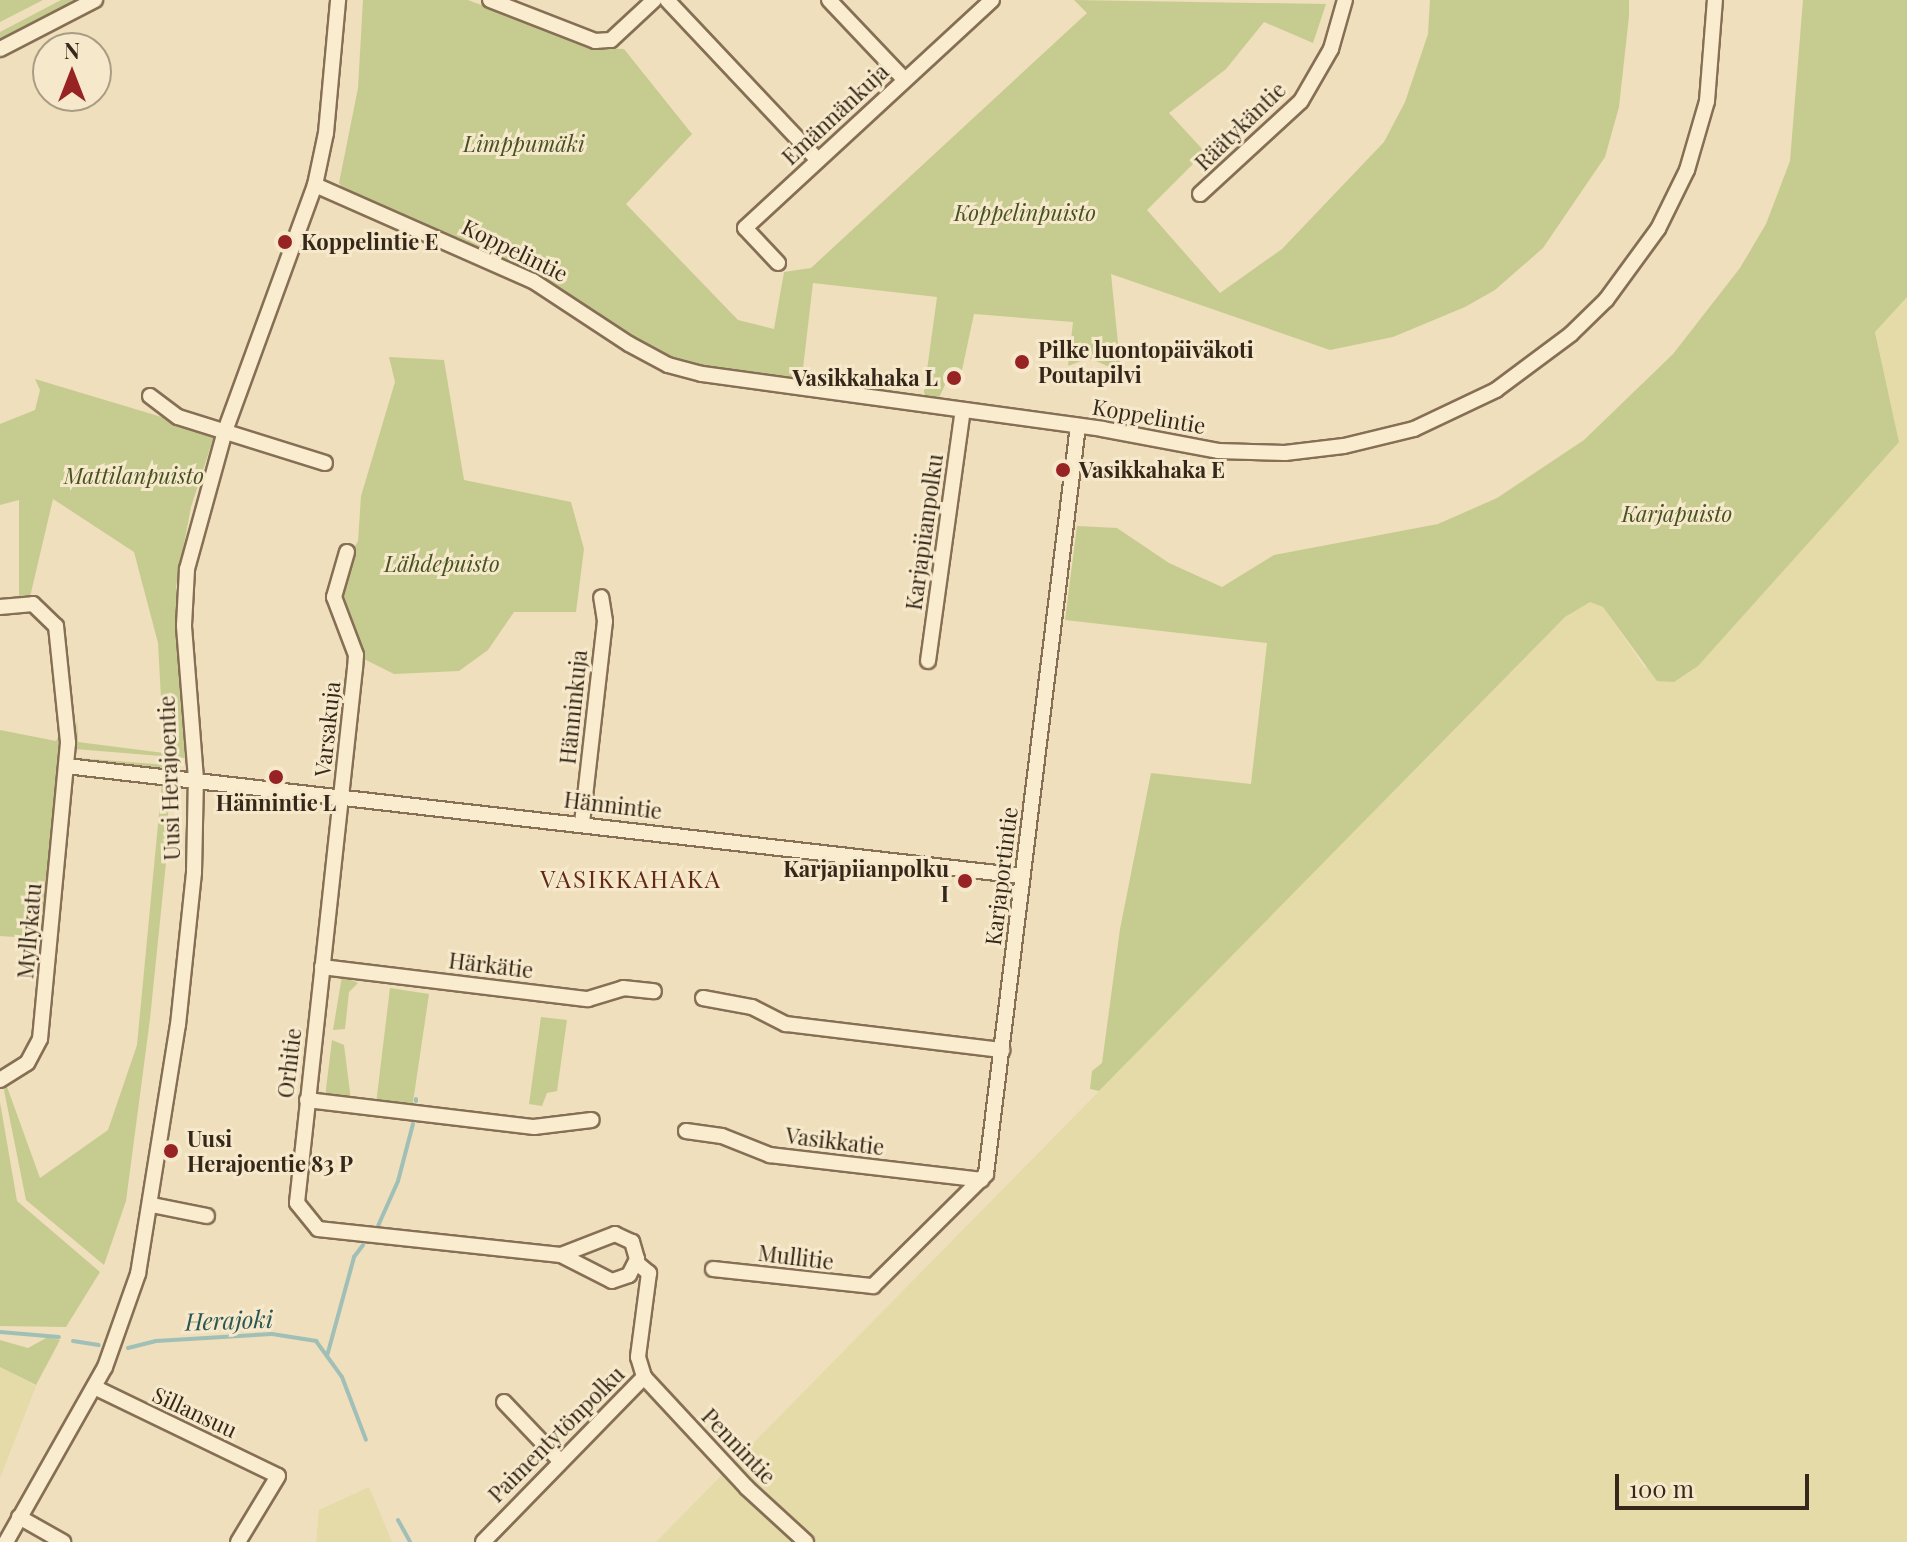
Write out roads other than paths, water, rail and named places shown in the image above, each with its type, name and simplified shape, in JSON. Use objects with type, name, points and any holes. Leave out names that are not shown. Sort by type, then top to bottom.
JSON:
[{"type":"street","points":[[0,49],[95,0]]},
{"type":"street","name":"Uusi Herajoentie","points":[[6,1542],[94,1387],[127,1313],[152,1205],[182,991],[194,872],[196,779],[184,599],[196,526],[225,431],[315,185],[326,133],[338,0]]},
{"type":"street","points":[[490,0],[602,41],[611,40],[654,0]]},
{"type":"street","points":[[667,0],[818,160]]},
{"type":"street","points":[[829,0],[904,79]]},
{"type":"street","name":"Emännänkuja","points":[[778,263],[745,228],[992,0]]},
{"type":"street","name":"Räätykäntie","points":[[1200,194],[1301,101],[1331,49],[1345,0]]},
{"type":"street","name":"Koppelintie","points":[[315,185],[533,281],[668,365],[760,386],[1078,426],[1218,451],[1285,453],[1381,439],[1414,429],[1507,382],[1606,300],[1670,208],[1704,115],[1715,0]]},
{"type":"street","points":[[150,396],[178,417],[325,463]]},
{"type":"street","name":"Karjapiianpolku","points":[[928,661],[963,410]]},
{"type":"street","name":"Karjaportintie","points":[[982,1180],[1002,1050],[1078,426]]},
{"type":"street","name":"Varsakuja","points":[[342,794],[356,655],[334,597],[347,552]]},
{"type":"street","name":"Hänninkuja","points":[[582,823],[605,621],[601,597]]},
{"type":"street","name":"Myllykatu","points":[[0,607],[33,604],[56,626],[66,703],[66,766],[42,1031],[27,1063],[0,1080]]},
{"type":"street","points":[[66,766],[196,779]]},
{"type":"street","name":"Hännintie","points":[[196,779],[1023,876]]},
{"type":"street","name":"Orhitie","points":[[342,794],[296,1194],[310,1225],[331,1232],[561,1255],[612,1281],[626,1278],[637,1263],[632,1242],[615,1234],[561,1255]]},
{"type":"street","name":"Härkätie","points":[[322,967],[588,999],[623,988],[654,991]]},
{"type":"street","points":[[703,998],[752,1007],[786,1024],[1002,1050]]},
{"type":"street","points":[[307,1100],[534,1127],[592,1120]]},
{"type":"street","name":"Vasikkatie","points":[[686,1131],[722,1136],[770,1155],[982,1180]]},
{"type":"street","name":"Mullitie","points":[[713,1269],[873,1286],[982,1180]]},
{"type":"street","points":[[152,1205],[207,1216]]},
{"type":"street","name":"Paimentytönpolku","points":[[483,1542],[644,1377],[638,1357],[649,1273],[637,1263]]},
{"type":"street","name":"Pennintie","points":[[644,1377],[747,1488],[806,1542]]},
{"type":"street","name":"Sillansuu","points":[[94,1387],[278,1476],[238,1542]]},
{"type":"street","points":[[504,1402],[560,1461]]},
{"type":"street","points":[[19,1517],[63,1542]]},
{"type":"waterway","points":[[378,1226],[398,1181],[413,1124]]},
{"type":"waterway","points":[[327,1356],[354,1257],[363,1245]]},
{"type":"waterway","name":"Herajoki","points":[[0,1332],[59,1337]]},
{"type":"waterway","name":"Herajoki","points":[[128,1348],[156,1341],[272,1334],[316,1341],[342,1377],[366,1440]]},
{"type":"waterway","name":"Herajoki","points":[[73,1341],[99,1345]]},
{"type":"waterway","name":"Herajoki","points":[[398,1520],[410,1542]]},
{"type":"place","name":"Koppelintie E","points":[[285,242]]},
{"type":"place","name":"Pilke luontopäiväkoti Poutapilvi","points":[[1022,362]]},
{"type":"place","name":"Vasikkahaka L","points":[[954,378]]},
{"type":"place","name":"Vasikkahaka E","points":[[1063,470]]},
{"type":"place","name":"Hännintie L","points":[[276,777]]},
{"type":"place","name":"Karjapiianpolku I","points":[[965,881]]},
{"type":"place","name":"Uusi Herajoentie 83 P","points":[[171,1151]]},
{"type":"district","name":"VASIKKAHAKA","points":[[631,879]]},
{"type":"park label","name":"Limppumäki","points":[[524,144]]},
{"type":"park label","name":"Koppelinpuisto","points":[[1025,213]]},
{"type":"park label","name":"Mattilanpuisto","points":[[134,476]]},
{"type":"park label","name":"Karjapuisto","points":[[1677,514]]},
{"type":"park label","name":"Lähdepuisto","points":[[442,564]]}]
